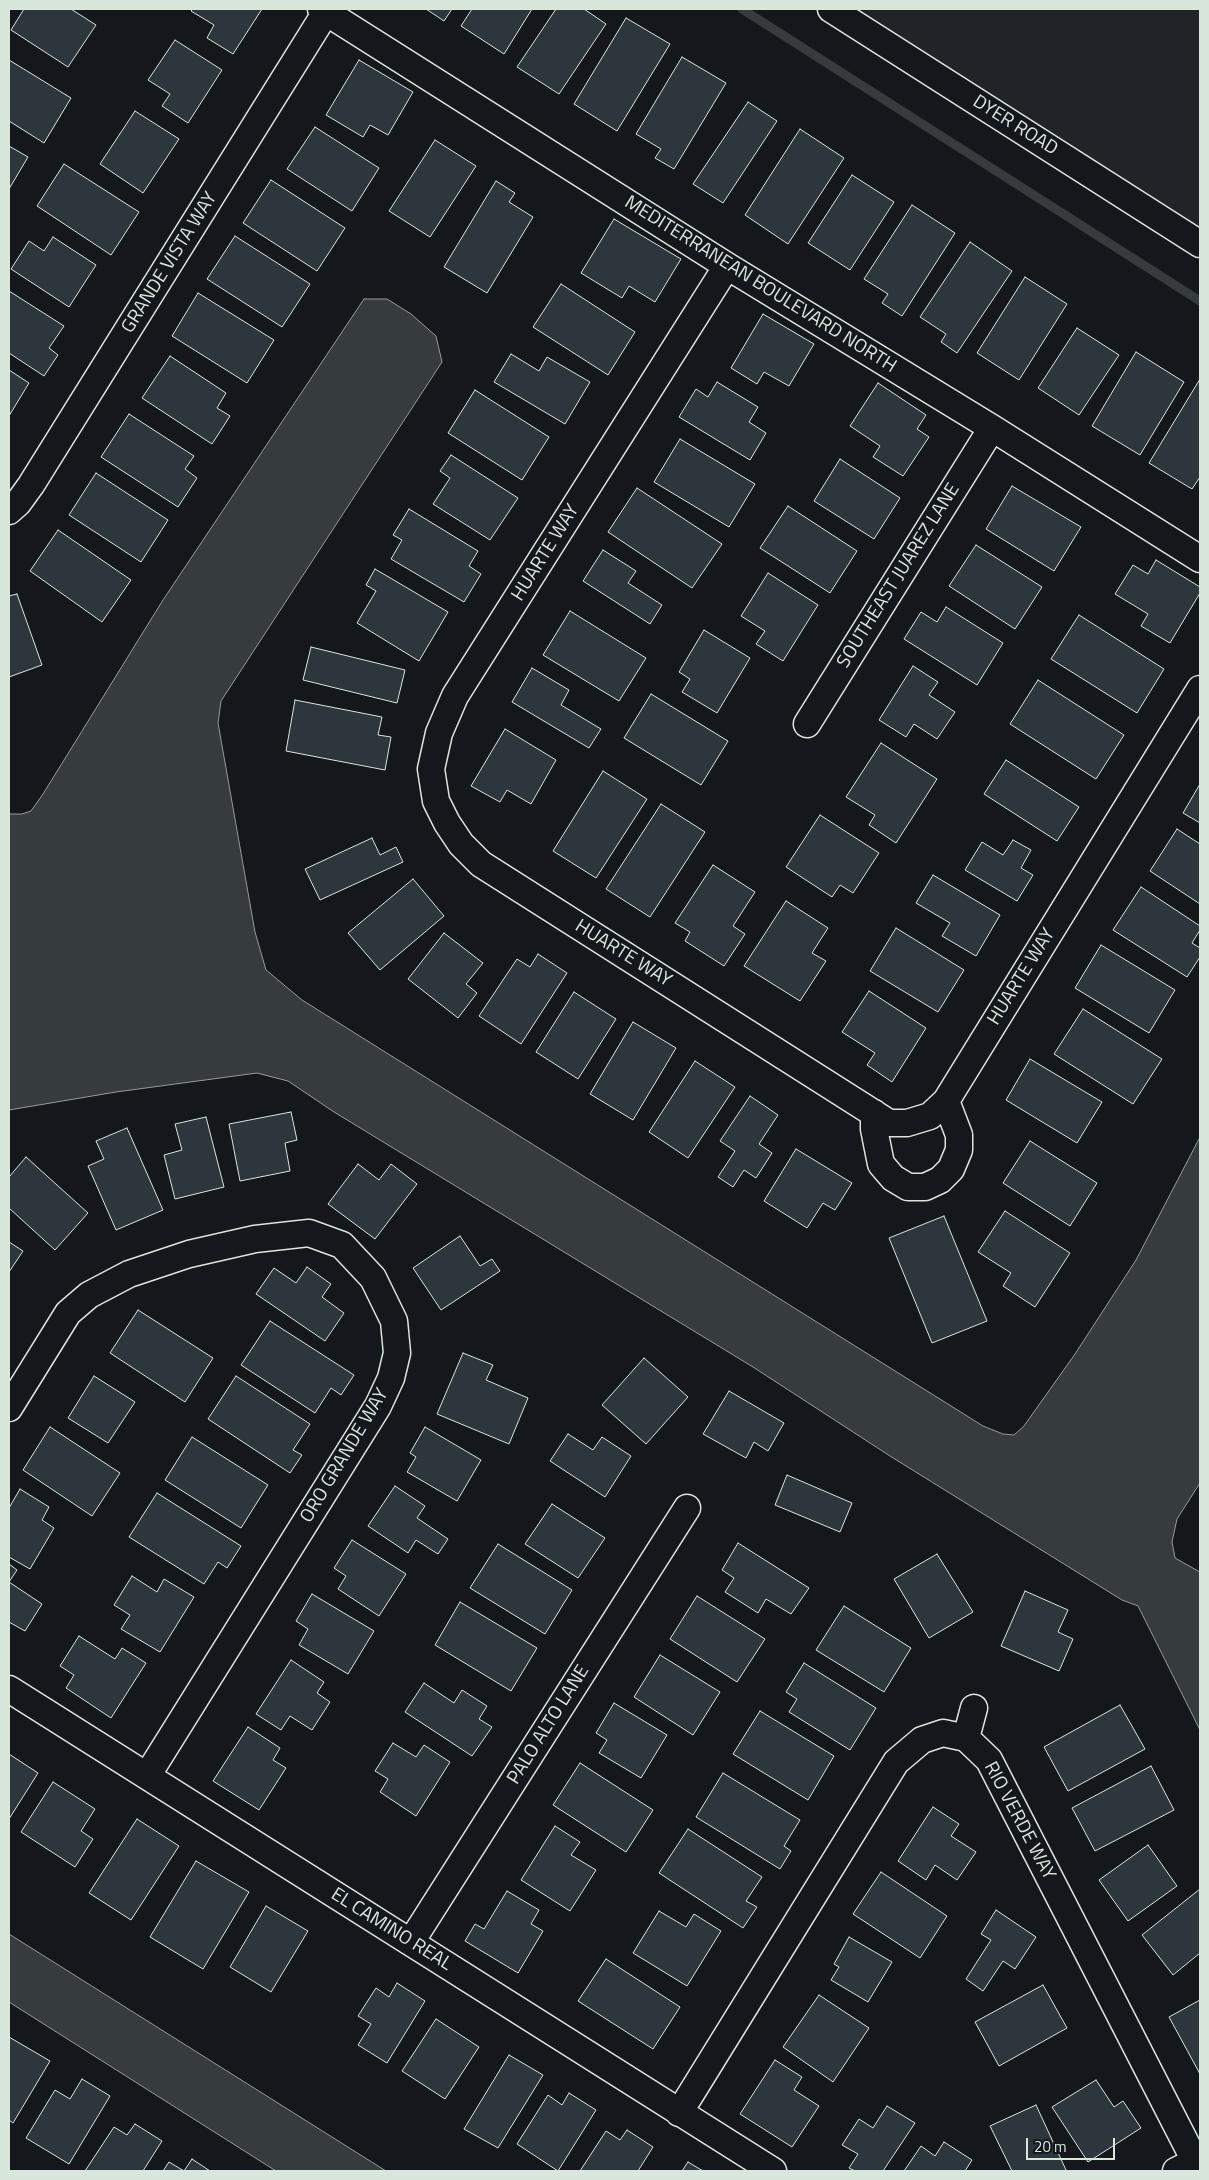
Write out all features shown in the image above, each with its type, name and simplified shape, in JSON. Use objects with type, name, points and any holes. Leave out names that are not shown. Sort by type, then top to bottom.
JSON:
[{"type":"street","name":"DYER ROAD","points":[[831,9],[1200,244]]},
{"type":"street","name":"MEDITERRANEAN BOULEVARD NORTH","points":[[324,10],[727,266],[992,428],[1200,559]]},
{"type":"street","name":"GRANDE VISTA WAY","points":[[9,511],[18,503],[31,485],[324,10]]},
{"type":"street","name":"HUARTE WAY","points":[[727,266],[455,696],[439,732],[431,769],[436,800],[447,823],[461,844],[481,864],[889,1123],[907,1123],[930,1116],[946,1101],[1200,688]]},
{"type":"street","name":"SOUTHEAST JUAREZ LANE","points":[[807,724],[992,428]]},
{"type":"street","points":[[874,1113],[874,1129],[881,1164],[893,1178],[908,1187],[925,1187],[940,1180],[951,1168],[959,1150],[959,1134],[946,1101]]},
{"type":"street","name":"ORO GRANDE WAY","points":[[9,1408],[68,1313],[89,1295],[129,1274],[189,1254],[255,1239],[309,1232],[342,1245],[373,1278],[394,1321],[397,1353],[391,1378],[378,1406],[147,1776]]},
{"type":"street","name":"PALO ALTO LANE","points":[[412,1942],[687,1508]]},
{"type":"street","name":"EL CAMINO REAL","points":[[9,1689],[412,1942],[679,2114],[773,2171]]},
{"type":"street","points":[[679,2114],[896,1762],[922,1740],[943,1734],[966,1738],[974,1708]]},
{"type":"street","name":"RIO VERDE WAY","points":[[966,1738],[989,1760],[1190,2164]]},
{"type":"shaded area","points":[[843,9],[1200,9],[1200,228]]},
{"type":"shaded area","points":[[364,299],[387,299],[411,314],[436,336],[442,362],[221,701],[218,723],[255,932],[266,970],[302,1000],[983,1426],[1003,1434],[1014,1435],[1024,1426],[1075,1354],[1136,1260],[1200,1137],[1200,1483],[1177,1519],[1172,1542],[1175,1558],[1200,1572],[1200,1730],[1138,1606],[1122,1600],[890,1456],[753,1367],[334,1112],[288,1081],[257,1073],[116,1092],[9,1110],[9,814],[22,814],[31,811],[43,794],[163,600]]},
{"type":"shaded area","points":[[9,1934],[386,2171],[276,2171],[9,2002]]},
{"type":"building","points":[[24,9],[71,9],[96,25],[68,67],[11,30]]},
{"type":"building","points":[[193,9],[262,9],[233,54],[207,38],[214,25],[191,11]]},
{"type":"building","points":[[426,9],[452,9],[444,21]]},
{"type":"building","points":[[472,9],[532,9],[504,54],[461,26]]},
{"type":"building","points":[[556,9],[584,9],[606,24],[559,94],[517,67]]},
{"type":"building","points":[[626,18],[670,44],[617,131],[574,104]]},
{"type":"building","points":[[175,40],[222,70],[188,123],[162,106],[170,94],[148,80]]},
{"type":"building","points":[[682,57],[726,83],[674,169],[655,158],[661,149],[636,134]]},
{"type":"building","points":[[9,60],[71,98],[44,143],[9,121]]},
{"type":"building","points":[[359,60],[413,92],[388,135],[370,125],[363,137],[326,115]]},
{"type":"building","points":[[748,102],[777,121],[723,203],[693,184]]},
{"type":"building","points":[[135,111],[179,139],[143,193],[100,164]]},
{"type":"building","points":[[315,127],[379,168],[352,211],[287,169]]},
{"type":"building","points":[[800,129],[844,158],[788,244],[745,215]]},
{"type":"building","points":[[435,140],[476,166],[430,237],[389,211]]},
{"type":"building","points":[[9,146],[28,157],[9,189]]},
{"type":"building","points":[[64,164],[139,212],[111,255],[37,206]]},
{"type":"building","points":[[852,175],[894,202],[850,270],[808,243]]},
{"type":"building","points":[[271,180],[345,228],[317,271],[243,223]]},
{"type":"building","points":[[496,181],[515,193],[509,202],[533,217],[487,293],[444,267]]},
{"type":"building","points":[[912,205],[955,233],[902,316],[882,303],[888,294],[864,279]]},
{"type":"building","points":[[614,219],[681,259],[655,302],[629,286],[622,298],[581,273]]},
{"type":"building","points":[[235,236],[310,284],[282,327],[207,279]]},
{"type":"building","points":[[53,237],[96,265],[69,307],[11,269],[29,241],[44,251]]},
{"type":"building","points":[[970,242],[1012,271],[957,353],[941,342],[946,334],[920,317]]},
{"type":"building","points":[[1025,277],[1067,304],[1019,380],[977,353]]},
{"type":"building","points":[[561,284],[635,332],[608,375],[533,327]]},
{"type":"building","points":[[9,291],[64,326],[49,348],[58,355],[44,376],[9,353]]},
{"type":"building","points":[[198,293],[274,340],[247,383],[172,336]]},
{"type":"building","points":[[763,314],[814,344],[789,386],[764,372],[757,384],[731,368]]},
{"type":"building","points":[[1077,328],[1119,355],[1079,415],[1038,388]]},
{"type":"building","points":[[1136,352],[1184,382],[1140,455],[1092,426]]},
{"type":"building","points":[[511,354],[539,371],[547,357],[590,382],[565,424],[494,382]]},
{"type":"building","points":[[170,356],[226,393],[217,408],[230,416],[212,444],[142,398]]},
{"type":"building","points":[[9,370],[29,383],[9,416]]},
{"type":"building","points":[[1200,379],[1200,477],[1192,489],[1149,463]]},
{"type":"building","points":[[717,382],[758,407],[749,422],[766,433],[750,460],[679,417],[696,389],[708,397]]},
{"type":"building","points":[[878,383],[926,415],[917,429],[929,437],[903,476],[873,457],[880,446],[850,426]]},
{"type":"building","points":[[475,390],[549,437],[522,480],[448,433]]},
{"type":"building","points":[[129,414],[194,456],[185,469],[197,478],[178,507],[101,457]]},
{"type":"building","points":[[680,439],[755,484],[729,527],[654,482]]},
{"type":"building","points":[[451,455],[518,498],[490,540],[433,504],[450,478],[440,471]]},
{"type":"building","points":[[840,459],[900,498],[874,539],[814,501]]},
{"type":"building","points":[[96,473],[168,520],[141,562],[69,515]]},
{"type":"building","points":[[1012,486],[1081,527],[1054,571],[986,529]]},
{"type":"building","points":[[637,488],[722,544],[692,588],[608,532]]},
{"type":"building","points":[[788,506],[857,551],[830,593],[760,548]]},
{"type":"building","points":[[409,509],[478,551],[469,566],[481,574],[464,602],[391,559],[402,540],[393,535]]},
{"type":"building","points":[[58,530],[131,580],[102,622],[30,571]]},
{"type":"building","points":[[976,545],[1042,587],[1015,629],[949,586]]},
{"type":"building","points":[[603,550],[636,571],[628,583],[662,605],[650,624],[583,581]]},
{"type":"building","points":[[1156,560],[1200,587],[1200,593],[1170,643],[1141,626],[1148,614],[1115,594],[1133,565],[1148,574]]},
{"type":"building","points":[[375,569],[448,612],[419,661],[357,623],[376,591],[366,585]]},
{"type":"building","points":[[768,573],[818,605],[783,661],[756,644],[765,631],[741,616]]},
{"type":"building","points":[[17,594],[42,665],[9,677],[9,596]]},
{"type":"building","points":[[946,607],[1003,643],[977,685],[904,639],[921,612],[937,622]]},
{"type":"building","points":[[570,611],[646,658],[619,701],[543,655]]},
{"type":"building","points":[[1079,615],[1164,669],[1137,713],[1051,659]]},
{"type":"building","points":[[704,630],[750,658],[717,713],[682,692],[690,679],[679,672]]},
{"type":"building","points":[[311,647],[405,670],[397,703],[303,680]]},
{"type":"building","points":[[913,666],[938,682],[929,695],[955,712],[937,739],[914,724],[906,737],[879,720]]},
{"type":"building","points":[[532,668],[569,690],[561,705],[601,729],[589,748],[512,702]]},
{"type":"building","points":[[1038,680],[1124,735],[1096,779],[1010,724]]},
{"type":"building","points":[[651,694],[728,741],[701,785],[624,738]]},
{"type":"building","points":[[295,700],[382,717],[378,735],[391,737],[385,770],[286,751]]},
{"type":"building","points":[[505,729],[556,760],[531,804],[507,790],[500,802],[471,786]]},
{"type":"building","points":[[881,743],[937,779],[896,843],[869,825],[875,815],[846,797]]},
{"type":"building","points":[[1006,760],[1079,807],[1057,841],[984,794]]},
{"type":"building","points":[[603,771],[647,799],[596,878],[553,851]]},
{"type":"building","points":[[1200,784],[1200,823],[1183,813]]},
{"type":"building","points":[[661,804],[705,832],[650,917],[606,889]]},
{"type":"building","points":[[820,815],[879,853],[853,893],[840,885],[832,897],[786,867]]},
{"type":"building","points":[[1177,829],[1200,844],[1200,904],[1150,871]]},
{"type":"building","points":[[372,838],[380,855],[396,847],[403,862],[320,900],[305,869]]},
{"type":"building","points":[[1013,840],[1031,850],[1021,868],[1033,875],[1017,901],[965,870],[982,842],[1003,855]]},
{"type":"building","points":[[713,865],[755,892],[733,926],[745,934],[724,966],[685,941],[690,932],[675,923]]},
{"type":"building","points":[[933,875],[1000,915],[976,956],[942,936],[950,923],[916,903]]},
{"type":"building","points":[[413,879],[444,916],[380,970],[348,933]]},
{"type":"building","points":[[1141,887],[1200,926],[1200,930],[1192,943],[1200,948],[1200,957],[1187,977],[1113,930]]},
{"type":"building","points":[[786,901],[828,928],[812,953],[826,961],[800,1001],[744,966]]},
{"type":"building","points":[[896,928],[964,970],[938,1012],[870,971]]},
{"type":"building","points":[[444,933],[483,963],[466,984],[477,993],[458,1018],[408,979]]},
{"type":"building","points":[[1101,945],[1175,990],[1149,1033],[1075,988]]},
{"type":"building","points":[[538,954],[567,973],[521,1044],[479,1016],[517,959],[530,967]]},
{"type":"building","points":[[869,991],[926,1028],[892,1082],[867,1065],[875,1053],[842,1032]]},
{"type":"building","points":[[574,992],[616,1019],[578,1079],[536,1052]]},
{"type":"building","points":[[1083,1009],[1162,1059],[1133,1104],[1054,1054]]},
{"type":"building","points":[[633,1022],[676,1048],[633,1120],[590,1094]]},
{"type":"building","points":[[1030,1059],[1102,1102],[1077,1143],[1006,1100]]},
{"type":"building","points":[[695,1061],[735,1087],[688,1158],[649,1132]]},
{"type":"building","points":[[750,1096],[778,1115],[759,1144],[772,1153],[756,1178],[744,1170],[733,1187],[718,1177],[735,1151],[720,1141]]},
{"type":"building","points":[[291,1112],[297,1140],[285,1143],[290,1171],[240,1181],[229,1124]]},
{"type":"building","points":[[206,1117],[224,1187],[175,1199],[164,1155],[182,1150],[175,1124]]},
{"type":"building","points":[[127,1128],[163,1210],[116,1230],[88,1166],[104,1159],[96,1141]]},
{"type":"building","points":[[1030,1141],[1097,1183],[1070,1226],[1003,1183]]},
{"type":"building","points":[[796,1149],[852,1183],[835,1210],[823,1203],[807,1228],[764,1201]]},
{"type":"building","points":[[26,1157],[88,1213],[55,1250],[9,1208],[9,1177]]},
{"type":"building","points":[[358,1164],[379,1180],[391,1164],[417,1184],[375,1239],[328,1204]]},
{"type":"building","points":[[1005,1211],[1070,1253],[1035,1307],[1003,1286],[1011,1273],[978,1252]]},
{"type":"building","points":[[944,1216],[987,1321],[932,1343],[889,1238]]},
{"type":"building","points":[[460,1236],[480,1266],[492,1259],[500,1271],[441,1310],[413,1268]]},
{"type":"building","points":[[9,1242],[23,1251],[9,1272]]},
{"type":"building","points":[[307,1267],[331,1284],[322,1297],[344,1313],[325,1341],[256,1294],[274,1268],[296,1283]]},
{"type":"building","points":[[138,1310],[213,1358],[185,1402],[110,1353]]},
{"type":"building","points":[[270,1321],[354,1375],[341,1395],[331,1388],[315,1413],[241,1365]]},
{"type":"building","points":[[463,1353],[493,1365],[486,1380],[528,1398],[509,1444],[437,1414]]},
{"type":"building","points":[[644,1358],[688,1397],[646,1444],[602,1405]]},
{"type":"building","points":[[94,1376],[135,1402],[108,1443],[68,1418]]},
{"type":"building","points":[[236,1376],[310,1424],[293,1450],[302,1455],[290,1473],[208,1419]]},
{"type":"building","points":[[729,1391],[784,1423],[768,1451],[754,1442],[746,1458],[703,1434]]},
{"type":"building","points":[[50,1427],[120,1473],[92,1516],[23,1470]]},
{"type":"building","points":[[425,1427],[481,1460],[457,1501],[407,1472],[416,1457],[410,1453]]},
{"type":"building","points":[[568,1434],[593,1450],[602,1437],[631,1456],[605,1497],[550,1461]]},
{"type":"building","points":[[192,1437],[268,1485],[241,1528],[165,1480]]},
{"type":"building","points":[[787,1475],[852,1503],[840,1532],[775,1505]]},
{"type":"building","points":[[395,1486],[425,1506],[417,1518],[448,1539],[438,1554],[416,1540],[408,1553],[368,1526]]},
{"type":"building","points":[[20,1489],[49,1507],[42,1520],[54,1528],[30,1569],[9,1557],[9,1508]]},
{"type":"building","points":[[157,1493],[241,1546],[227,1568],[218,1562],[204,1584],[129,1537]]},
{"type":"building","points":[[552,1504],[605,1538],[578,1578],[525,1544]]},
{"type":"building","points":[[352,1540],[406,1574],[379,1616],[338,1589],[346,1576],[334,1568]]},
{"type":"building","points":[[738,1543],[809,1588],[791,1614],[766,1599],[758,1613],[725,1592],[734,1578],[722,1570]]},
{"type":"building","points":[[498,1544],[572,1590],[545,1634],[470,1588]]},
{"type":"building","points":[[937,1554],[973,1612],[929,1638],[894,1579]]},
{"type":"building","points":[[9,1564],[17,1570],[9,1582]]},
{"type":"building","points":[[132,1576],[157,1592],[164,1579],[194,1597],[160,1652],[121,1629],[130,1615],[114,1605]]},
{"type":"building","points":[[9,1582],[42,1604],[25,1631],[9,1622]]},
{"type":"building","points":[[1025,1591],[1068,1610],[1058,1632],[1073,1639],[1059,1671],[1001,1646]]},
{"type":"building","points":[[312,1594],[374,1631],[348,1674],[299,1645],[308,1629],[296,1621]]},
{"type":"building","points":[[697,1596],[765,1639],[737,1682],[670,1639]]},
{"type":"building","points":[[460,1602],[537,1648],[511,1691],[435,1645]]},
{"type":"building","points":[[844,1606],[911,1648],[884,1692],[816,1650]]},
{"type":"building","points":[[79,1636],[115,1659],[122,1648],[146,1663],[111,1718],[66,1688],[74,1675],[60,1666]]},
{"type":"building","points":[[660,1655],[720,1692],[693,1735],[634,1697]]},
{"type":"building","points":[[291,1660],[324,1682],[317,1693],[330,1702],[312,1730],[290,1716],[281,1730],[256,1714]]},
{"type":"building","points":[[804,1663],[876,1708],[850,1750],[789,1712],[797,1699],[786,1692]]},
{"type":"building","points":[[424,1683],[454,1703],[462,1690],[487,1706],[479,1719],[492,1727],[472,1756],[405,1712]]},
{"type":"building","points":[[614,1703],[667,1735],[641,1778],[599,1753],[607,1740],[596,1733]]},
{"type":"building","points":[[1120,1705],[1145,1749],[1068,1791],[1044,1747]]},
{"type":"building","points":[[760,1711],[834,1756],[808,1800],[733,1754]]},
{"type":"building","points":[[248,1727],[280,1748],[273,1760],[286,1768],[259,1810],[213,1781]]},
{"type":"building","points":[[393,1743],[416,1757],[424,1745],[450,1762],[416,1816],[380,1792],[388,1779],[375,1771]]},
{"type":"building","points":[[9,1754],[38,1773],[9,1819]]},
{"type":"building","points":[[580,1763],[653,1810],[626,1852],[553,1805]]},
{"type":"building","points":[[1151,1766],[1174,1810],[1095,1851],[1072,1808]]},
{"type":"building","points":[[723,1773],[800,1820],[784,1846],[791,1851],[780,1869],[696,1817]]},
{"type":"building","points":[[53,1782],[95,1809],[81,1831],[93,1839],[75,1867],[21,1832]]},
{"type":"building","points":[[933,1807],[959,1824],[951,1836],[976,1852],[957,1880],[935,1865],[926,1880],[898,1861]]},
{"type":"building","points":[[137,1819],[179,1846],[131,1920],[89,1893]]},
{"type":"building","points":[[555,1826],[580,1842],[571,1855],[596,1870],[570,1911],[521,1880]]},
{"type":"building","points":[[688,1829],[762,1877],[746,1901],[757,1907],[743,1928],[659,1873]]},
{"type":"building","points":[[1148,1845],[1177,1886],[1128,1921],[1099,1880]]},
{"type":"building","points":[[196,1861],[249,1892],[203,1969],[150,1937]]},
{"type":"building","points":[[881,1872],[947,1916],[920,1958],[853,1914]]},
{"type":"building","points":[[1200,1889],[1200,1953],[1173,1975],[1142,1935]]},
{"type":"building","points":[[507,1891],[539,1910],[531,1924],[543,1931],[518,1973],[465,1941],[475,1924],[484,1929]]},
{"type":"building","points":[[266,1906],[308,1931],[271,1992],[230,1967]]},
{"type":"building","points":[[996,1910],[1036,1937],[1015,1969],[1003,1961],[983,1991],[966,1979],[991,1940],[981,1934]]},
{"type":"building","points":[[659,1911],[686,1927],[694,1914],[721,1931],[687,1986],[633,1953]]},
{"type":"building","points":[[849,1937],[892,1962],[868,2002],[831,1980],[839,1967],[834,1964]]},
{"type":"building","points":[[606,1959],[680,2007],[653,2049],[578,2001]]},
{"type":"building","points":[[397,1983],[425,2001],[387,2063],[358,2045],[371,2024],[358,2016],[376,1988],[389,1997]]},
{"type":"building","points":[[1043,1985],[1067,2028],[999,2066],[975,2022]]},
{"type":"building","points":[[819,1995],[869,2028],[833,2082],[783,2047]]},
{"type":"building","points":[[1200,2000],[1200,2074],[1169,2017]]},
{"type":"building","points":[[436,2019],[479,2047],[445,2099],[402,2071]]},
{"type":"building","points":[[9,2037],[50,2061],[13,2123],[9,2120]]},
{"type":"building","points":[[509,2055],[543,2075],[498,2148],[464,2129]]},
{"type":"building","points":[[775,2060],[802,2077],[794,2090],[819,2106],[792,2147],[740,2114]]},
{"type":"building","points":[[82,2079],[110,2096],[69,2164],[26,2138],[55,2090],[70,2099]]},
{"type":"building","points":[[1096,2080],[1114,2107],[1123,2101],[1141,2128],[1088,2162],[1052,2107]]},
{"type":"building","points":[[569,2093],[596,2110],[558,2171],[517,2144],[548,2095],[562,2105]]},
{"type":"building","points":[[1036,2105],[1066,2170],[1012,2171],[990,2126]]},
{"type":"building","points":[[887,2106],[915,2123],[883,2171],[855,2171],[849,2168],[858,2154],[842,2145],[859,2119],[873,2128]]},
{"type":"building","points":[[135,2124],[162,2141],[143,2171],[85,2171],[114,2127],[127,2135]]},
{"type":"building","points":[[627,2130],[653,2147],[638,2171],[580,2171],[606,2131],[620,2140]]},
{"type":"building","points":[[944,2142],[972,2160],[965,2171],[904,2171],[921,2146],[935,2156]]},
{"type":"building","points":[[192,2159],[210,2171],[184,2171]]},
{"type":"building","points":[[169,2162],[184,2171],[163,2171]]},
{"type":"building","points":[[688,2162],[703,2171],[682,2171]]},
{"type":"waterway","points":[[742,9],[1200,301]]}]
